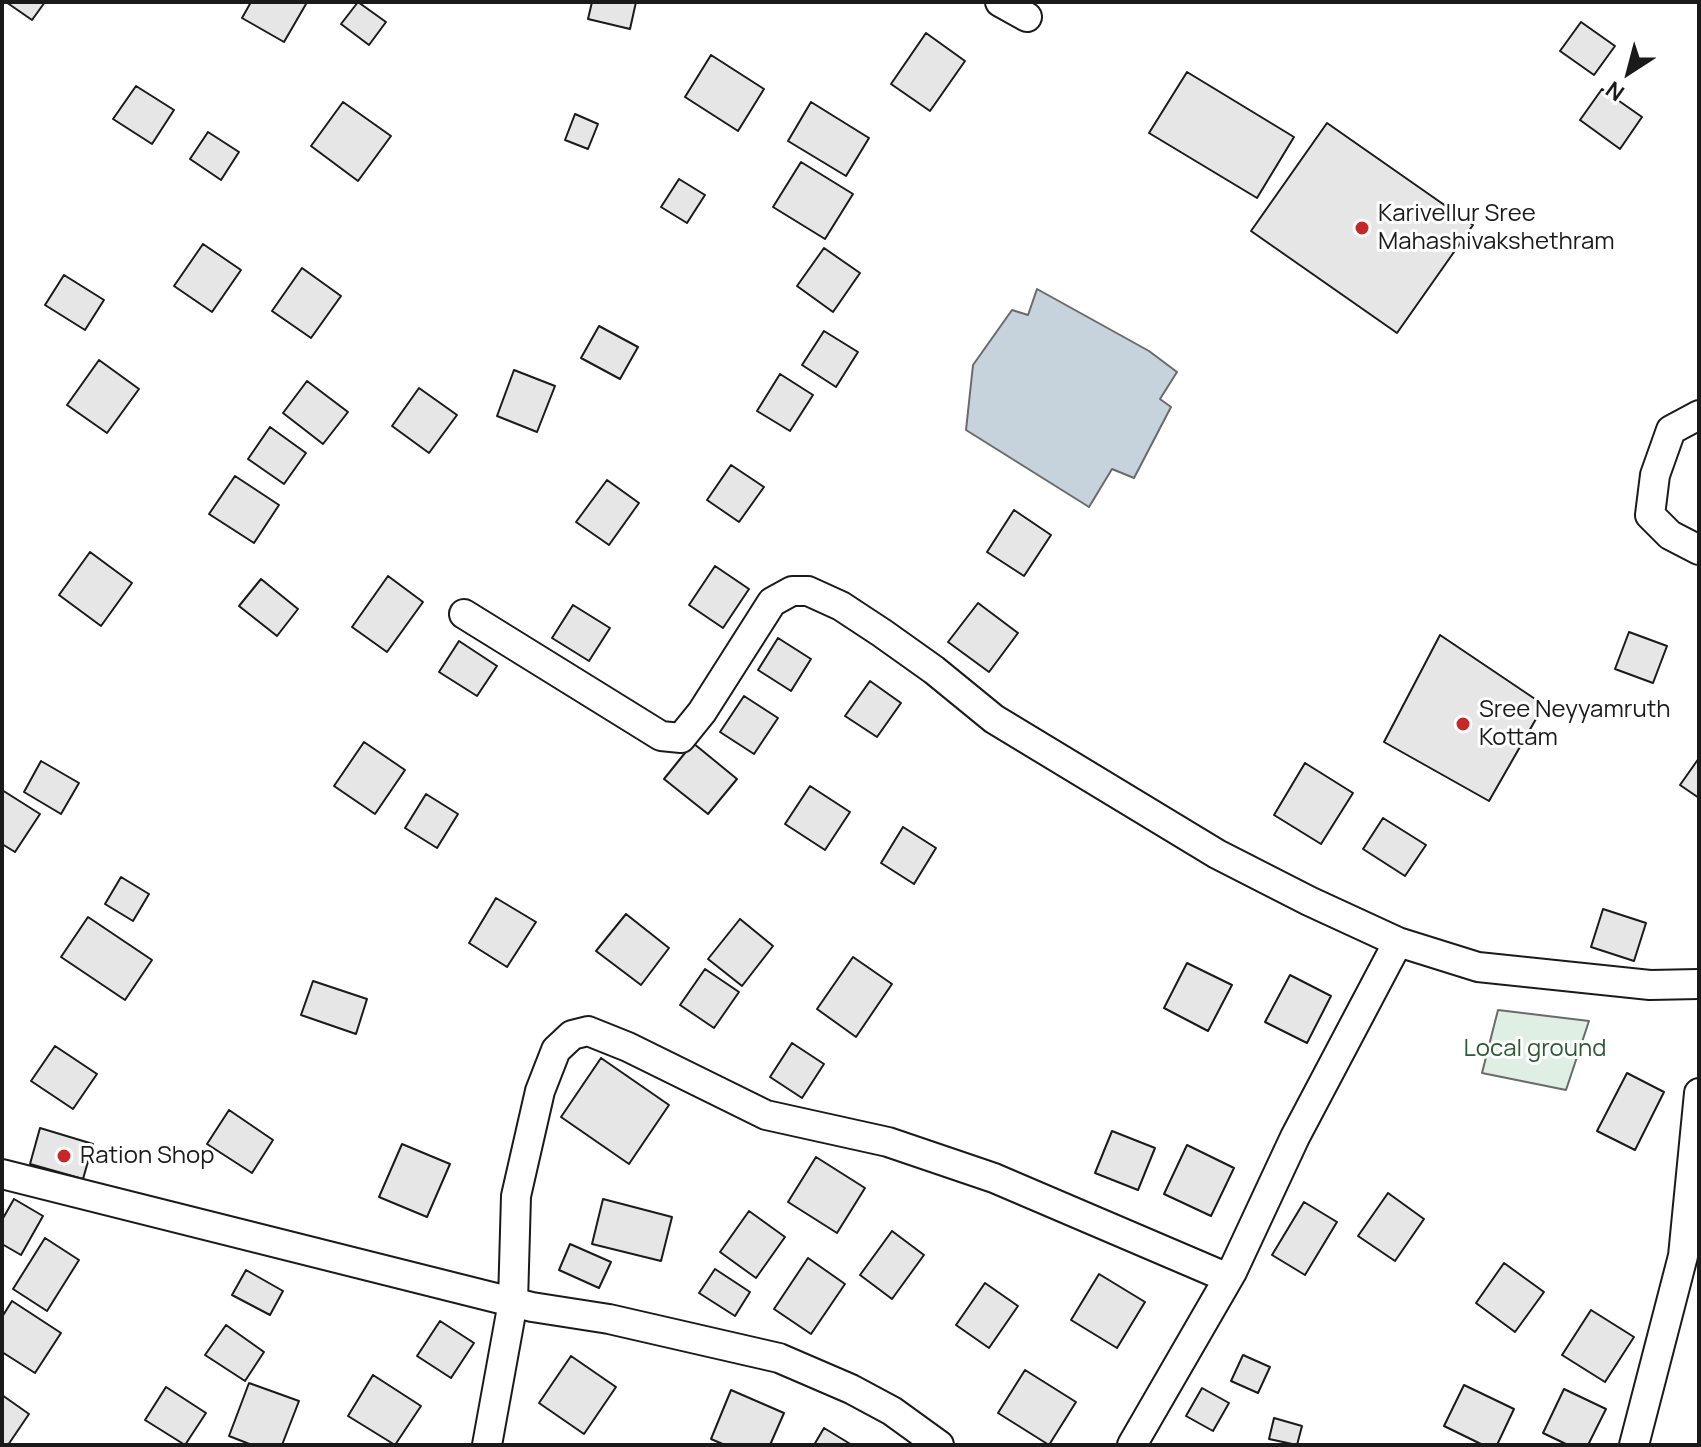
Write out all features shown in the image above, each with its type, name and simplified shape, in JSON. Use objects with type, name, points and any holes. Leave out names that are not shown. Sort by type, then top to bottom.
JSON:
[{"type":"street","points":[[1000,2],[1027,17]]},
{"type":"street","points":[[1699,415],[1671,430],[1655,475],[1650,515],[1670,535],[1699,550]]},
{"type":"street","points":[[464,614],[661,736],[681,738],[702,712],[772,602],[792,591],[808,591],[841,606],[882,633],[994,719],[1217,854],[1398,942],[1478,967],[1650,985],[1699,984]]},
{"type":"street","points":[[1132,1445],[1228,1278],[1295,1137],[1398,942]]},
{"type":"street","points":[[487,1445],[513,1302],[516,1196],[540,1091],[556,1050],[572,1035],[588,1031],[628,1047],[766,1115],[888,1142],[994,1178],[1228,1278]]},
{"type":"street","points":[[1634,1445],[1683,1256],[1699,1093]]},
{"type":"street","points":[[2,1174],[513,1302],[609,1319],[779,1358],[892,1411],[939,1445]]},
{"type":"green space","name":"Local ground","points":[[1498,1010],[1589,1021],[1566,1090],[1482,1073]]},
{"type":"shaded area","points":[[1037,289],[1149,351],[1177,372],[1160,399],[1171,407],[1134,478],[1112,469],[1089,507],[966,430],[973,365],[1012,310],[1028,315]]},
{"type":"building","points":[[6,2],[45,2],[32,20]]},
{"type":"building","points":[[251,2],[306,4],[284,42],[242,18]]},
{"type":"building","points":[[358,2],[386,22],[369,45],[341,24]]},
{"type":"building","points":[[592,2],[636,2],[630,29],[588,19]]},
{"type":"building","points":[[1581,22],[1615,46],[1594,75],[1560,51]]},
{"type":"building","points":[[926,33],[965,61],[930,111],[891,84]]},
{"type":"building","points":[[711,55],[764,89],[738,131],[685,97]]},
{"type":"building","points":[[1187,72],[1294,137],[1257,198],[1149,133]]},
{"type":"building","points":[[136,86],[174,110],[152,144],[113,119]]},
{"type":"building","points":[[1602,89],[1642,117],[1620,149],[1580,120]]},
{"type":"building","points":[[343,102],[391,136],[358,181],[311,146]]},
{"type":"building","points":[[811,102],[869,138],[846,176],[788,141]]},
{"type":"building","points":[[575,114],[598,124],[588,149],[565,140]]},
{"type":"building","name":"Karivellur Sree Mahashivakshethram","points":[[1327,123],[1473,225],[1397,333],[1251,231]]},
{"type":"building","points":[[208,132],[239,152],[221,180],[190,159]]},
{"type":"building","points":[[801,162],[853,194],[825,239],[773,207]]},
{"type":"building","points":[[679,179],[705,195],[687,223],[661,207]]},
{"type":"building","points":[[203,244],[241,270],[212,312],[174,286]]},
{"type":"building","points":[[824,248],[860,273],[833,312],[797,286]]},
{"type":"building","points":[[302,268],[341,296],[311,338],[272,311]]},
{"type":"building","points":[[64,275],[104,300],[85,330],[45,305]]},
{"type":"building","points":[[599,326],[638,347],[620,379],[581,358]]},
{"type":"building","points":[[824,331],[858,352],[836,387],[802,365]]},
{"type":"building","points":[[99,360],[139,389],[107,433],[67,405]]},
{"type":"building","points":[[514,370],[555,386],[537,432],[497,416]]},
{"type":"building","points":[[780,374],[813,395],[790,431],[757,411]]},
{"type":"building","points":[[307,381],[348,412],[323,444],[283,413]]},
{"type":"building","points":[[419,388],[457,415],[429,453],[392,426]]},
{"type":"building","points":[[270,427],[306,453],[284,484],[248,459]]},
{"type":"building","points":[[731,465],[764,487],[739,522],[707,500]]},
{"type":"building","points":[[235,476],[279,505],[254,543],[209,514]]},
{"type":"building","points":[[607,480],[639,503],[609,545],[576,522]]},
{"type":"building","points":[[1014,510],[1051,535],[1024,576],[987,552]]},
{"type":"building","points":[[90,552],[132,583],[101,626],[59,595]]},
{"type":"building","points":[[715,566],[749,589],[723,628],[689,605]]},
{"type":"building","points":[[388,576],[423,602],[387,652],[352,627]]},
{"type":"building","points":[[261,579],[298,609],[277,636],[239,606]]},
{"type":"building","points":[[978,603],[1018,633],[989,672],[948,642]]},
{"type":"building","points":[[573,605],[610,628],[589,661],[552,638]]},
{"type":"building","points":[[1629,632],[1667,646],[1653,683],[1615,669]]},
{"type":"building","name":"Sree Neyyamruth Kottam","points":[[1440,635],[1544,705],[1489,801],[1384,742]]},
{"type":"building","points":[[778,638],[811,659],[791,691],[758,670]]},
{"type":"building","points":[[459,641],[497,666],[477,696],[439,672]]},
{"type":"building","points":[[870,681],[901,703],[877,737],[845,716]]},
{"type":"building","points":[[744,696],[778,718],[754,754],[720,732]]},
{"type":"building","points":[[364,742],[405,770],[375,814],[334,786]]},
{"type":"building","points":[[693,743],[737,779],[708,814],[664,779]]},
{"type":"building","points":[[1699,758],[1699,798],[1680,785]]},
{"type":"building","points":[[41,761],[79,783],[61,814],[24,792]]},
{"type":"building","points":[[1305,763],[1353,793],[1321,844],[1274,815]]},
{"type":"building","points":[[810,786],[850,812],[825,850],[785,824]]},
{"type":"building","points":[[2,790],[40,814],[15,852],[2,844]]},
{"type":"building","points":[[426,794],[458,814],[437,848],[405,828]]},
{"type":"building","points":[[1383,818],[1426,845],[1405,876],[1363,849]]},
{"type":"building","points":[[903,827],[936,848],[914,884],[881,863]]},
{"type":"building","points":[[121,877],[149,894],[133,921],[105,904]]},
{"type":"building","points":[[496,898],[536,922],[507,967],[469,943]]},
{"type":"building","points":[[1603,909],[1646,923],[1634,961],[1591,947]]},
{"type":"building","points":[[626,914],[669,948],[641,985],[596,951]]},
{"type":"building","points":[[88,917],[152,960],[125,1000],[61,957]]},
{"type":"building","points":[[740,919],[773,946],[742,986],[708,959]]},
{"type":"building","points":[[853,957],[892,984],[856,1037],[817,1009]]},
{"type":"building","points":[[1187,963],[1232,985],[1208,1031],[1164,1008]]},
{"type":"building","points":[[705,969],[739,992],[714,1028],[680,1005]]},
{"type":"building","points":[[1290,975],[1331,996],[1307,1043],[1265,1022]]},
{"type":"building","points":[[313,981],[367,999],[356,1034],[301,1015]]},
{"type":"building","points":[[792,1043],[824,1064],[802,1098],[770,1077]]},
{"type":"building","points":[[55,1046],[97,1074],[73,1109],[31,1081]]},
{"type":"building","points":[[601,1058],[669,1105],[629,1164],[561,1117]]},
{"type":"building","points":[[1627,1073],[1664,1092],[1635,1150],[1597,1131]]},
{"type":"building","points":[[229,1110],[273,1140],[252,1173],[207,1144]]},
{"type":"building","points":[[40,1128],[93,1144],[83,1179],[30,1164]]},
{"type":"building","points":[[1112,1131],[1155,1148],[1138,1190],[1095,1173]]},
{"type":"building","points":[[402,1144],[450,1164],[427,1217],[379,1197]]},
{"type":"building","points":[[1187,1145],[1234,1168],[1211,1216],[1164,1194]]},
{"type":"building","points":[[816,1157],[865,1188],[837,1233],[788,1202]]},
{"type":"building","points":[[1388,1193],[1424,1219],[1395,1261],[1358,1236]]},
{"type":"building","points":[[14,1199],[43,1216],[21,1255],[2,1244],[2,1220]]},
{"type":"building","points":[[603,1199],[672,1217],[661,1261],[592,1244]]},
{"type":"building","points":[[1304,1202],[1337,1222],[1305,1275],[1272,1255]]},
{"type":"building","points":[[749,1211],[785,1237],[756,1278],[720,1252]]},
{"type":"building","points":[[892,1231],[924,1255],[892,1299],[860,1275]]},
{"type":"building","points":[[45,1238],[79,1260],[47,1311],[13,1289]]},
{"type":"building","points":[[570,1244],[611,1262],[599,1288],[559,1270]]},
{"type":"building","points":[[808,1258],[845,1284],[811,1334],[774,1309]]},
{"type":"building","points":[[1504,1263],[1544,1292],[1515,1332],[1476,1303]]},
{"type":"building","points":[[715,1269],[750,1292],[735,1316],[699,1293]]},
{"type":"building","points":[[246,1270],[283,1291],[270,1315],[232,1295]]},
{"type":"building","points":[[1099,1274],[1145,1302],[1117,1348],[1071,1320]]},
{"type":"building","points":[[985,1283],[1018,1306],[989,1348],[956,1325]]},
{"type":"building","points":[[12,1301],[61,1333],[35,1373],[2,1352],[2,1317]]},
{"type":"building","points":[[1591,1310],[1634,1337],[1605,1382],[1562,1355]]},
{"type":"building","points":[[440,1321],[474,1343],[451,1378],[417,1356]]},
{"type":"building","points":[[226,1325],[264,1352],[245,1381],[205,1355]]},
{"type":"building","points":[[1243,1355],[1270,1367],[1258,1393],[1231,1381]]},
{"type":"building","points":[[571,1356],[616,1387],[584,1434],[539,1403]]},
{"type":"building","points":[[1025,1370],[1076,1402],[1049,1445],[998,1413]]},
{"type":"building","points":[[373,1375],[421,1406],[395,1445],[348,1416]]},
{"type":"building","points":[[249,1383],[299,1401],[282,1445],[252,1445],[229,1436]]},
{"type":"building","points":[[1464,1385],[1514,1409],[1497,1445],[1483,1445],[1444,1426]]},
{"type":"building","points":[[166,1387],[206,1413],[185,1445],[145,1420]]},
{"type":"building","points":[[1202,1388],[1229,1403],[1213,1431],[1186,1416]]},
{"type":"building","points":[[1564,1389],[1606,1409],[1588,1445],[1568,1445],[1543,1433]]},
{"type":"building","points":[[731,1390],[784,1413],[770,1445],[725,1445],[711,1439]]},
{"type":"building","points":[[2,1395],[29,1414],[8,1445],[2,1445]]},
{"type":"building","points":[[1274,1418],[1302,1426],[1297,1445],[1269,1439]]},
{"type":"building","points":[[824,1428],[852,1445],[814,1445]]},
{"type":"place","name":"Karivellur Sree Mahashivakshethram","points":[[1362,228]]},
{"type":"place","name":"Sree Neyyamruth Kottam","points":[[1463,724]]},
{"type":"place","name":"Ration Shop","points":[[64,1156]]}]
